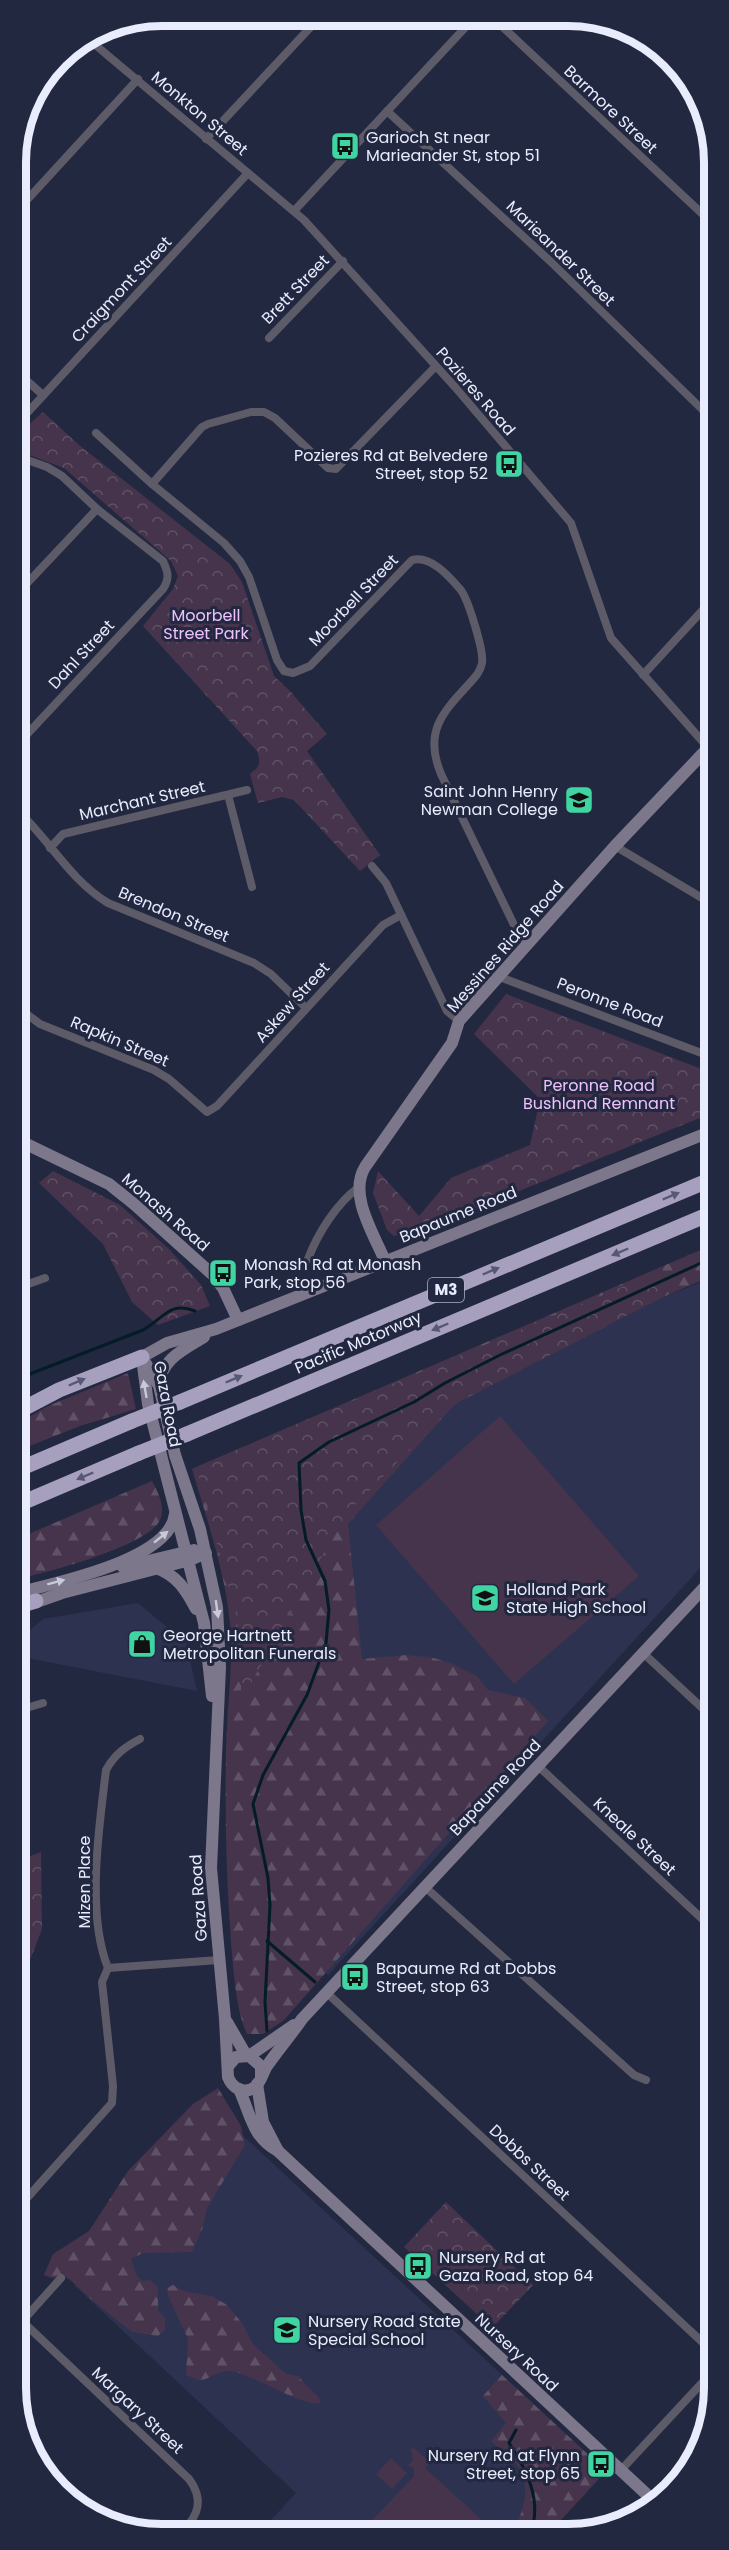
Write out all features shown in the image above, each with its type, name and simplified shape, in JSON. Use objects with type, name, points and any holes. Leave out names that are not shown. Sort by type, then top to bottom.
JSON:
[{"type":"highway","name":"Pacific Motorway","points":[[26,1466],[704,1183]]},
{"type":"highway","name":"Pacific Motorway","points":[[26,1501],[704,1217]]},
{"type":"highway","points":[[26,1407],[59,1390],[142,1357]]},
{"type":"highway","points":[[26,1604],[36,1601]]},
{"type":"main road","name":"Messines Ridge Road","points":[[358,1187],[363,1171],[452,1043],[459,1021],[615,846],[704,756]]},
{"type":"main road","name":"Bapaume Road","points":[[142,1357],[167,1343],[216,1329],[704,1134]]},
{"type":"main road","name":"Monash Road","points":[[26,1144],[95,1176],[122,1193],[213,1275],[223,1288],[238,1320]]},
{"type":"main road","points":[[358,1187],[361,1201],[385,1261]]},
{"type":"main road","name":"Bapaume Road","points":[[159,1386],[162,1371],[170,1360],[216,1329]]},
{"type":"main road","name":"Gaza Road","points":[[142,1357],[159,1386],[175,1455],[206,1552],[220,1633],[211,1868],[228,2065]]},
{"type":"main road","name":"Gaza Road","points":[[142,1357],[147,1397],[204,1623],[215,1739]]},
{"type":"main road","points":[[95,1572],[127,1559],[166,1535],[173,1523],[174,1507]]},
{"type":"main road","points":[[26,1591],[95,1572],[206,1552]]},
{"type":"main road","points":[[26,1607],[36,1601],[156,1568],[187,1556]]},
{"type":"main road","points":[[156,1568],[170,1574],[184,1588],[204,1623]]},
{"type":"main road","name":"Bapaume Road","points":[[259,2080],[302,2019],[703,1588]]},
{"type":"main road","name":"Gaza Road","points":[[225,2019],[247,2055]]},
{"type":"main road","name":"Bapaume Road","points":[[247,2055],[302,2019]]},
{"type":"main road","points":[[247,2055],[261,2066],[259,2080],[251,2089],[239,2089],[230,2082],[228,2065],[236,2057],[247,2055]]},
{"type":"main road","name":"Nursery Road","points":[[259,2080],[263,2122],[278,2151]]},
{"type":"main road","name":"Nursery Road","points":[[239,2089],[259,2137],[265,2144],[278,2151],[649,2497]]},
{"type":"street","points":[[206,139],[312,26]]},
{"type":"street","points":[[294,211],[467,26]]},
{"type":"street","name":"Barmore Street","points":[[502,26],[704,215]]},
{"type":"street","name":"Monkton Street","points":[[94,44],[294,211]]},
{"type":"street","points":[[26,201],[138,80]]},
{"type":"street","name":"Marieander Street","points":[[387,111],[550,261],[704,411]]},
{"type":"street","name":"Craigmont Street","points":[[26,414],[248,173]]},
{"type":"street","name":"Pozieres Road","points":[[294,211],[343,261],[571,523],[607,630],[616,645],[704,743]]},
{"type":"street","name":"Brett Street","points":[[269,338],[343,261]]},
{"type":"street","points":[[152,484],[202,427],[208,423],[258,411],[274,418],[328,468],[336,469],[435,367]]},
{"type":"street","points":[[26,379],[43,395]]},
{"type":"street","name":"Moorbell Street","points":[[96,433],[152,484],[224,543],[240,561],[249,577],[277,660],[284,671],[293,673],[310,666],[412,560],[430,561],[460,589],[480,650],[482,665],[475,677],[441,717],[435,734],[434,753],[441,774],[515,927],[528,944]]},
{"type":"street","points":[[26,460],[47,467],[62,476],[97,509],[26,585]]},
{"type":"street","name":"Dahl Street","points":[[26,735],[167,582],[169,572],[163,561],[97,509]]},
{"type":"street","points":[[643,675],[704,609]]},
{"type":"street","name":"Marchant Street","points":[[50,848],[63,834],[247,790]]},
{"type":"street","points":[[228,795],[252,887]]},
{"type":"street","name":"Brendon Street","points":[[26,818],[65,867],[97,896],[108,903],[254,963],[271,974],[306,1008]]},
{"type":"street","points":[[615,846],[704,899]]},
{"type":"street","points":[[372,866],[386,883],[447,1011],[459,1021]]},
{"type":"street","name":"Askew Street","points":[[207,1112],[217,1106],[383,926],[401,915]]},
{"type":"street","name":"Peronne Road","points":[[497,976],[704,1054]]},
{"type":"street","name":"Rapkin Street","points":[[26,1014],[40,1024],[169,1078],[207,1112]]},
{"type":"street","name":"Messines Ridge Road","points":[[308,1259],[317,1237],[346,1197],[358,1187]]},
{"type":"street","points":[[26,1285],[45,1278]]},
{"type":"street","points":[[642,1652],[703,1710]]},
{"type":"street","points":[[26,1708],[43,1703]]},
{"type":"street","name":"Mizen Place","points":[[108,1968],[100,1948],[96,1844],[106,1770],[112,1758],[124,1747],[140,1739]]},
{"type":"street","name":"Kneale Street","points":[[537,1765],[703,1920]]},
{"type":"street","points":[[425,1887],[634,2075],[646,2080]]},
{"type":"street","points":[[26,2199],[112,2103],[113,2086],[102,1982],[108,1968],[219,1960]]},
{"type":"street","name":"Dobbs Street","points":[[327,1993],[703,2343]]},
{"type":"street","points":[[26,2317],[61,2278]]},
{"type":"street","name":"Margary Street","points":[[26,2330],[189,2479],[197,2489],[199,2500],[198,2511],[188,2524]]},
{"type":"street","points":[[621,2470],[703,2382]]},
{"type":"shaded area","name":"Holland Park State High School","points":[[703,1281],[703,1565],[328,1975],[234,1882],[346,1514],[455,1404],[663,1297]]},
{"type":"shaded area","points":[[138,1603],[186,1643],[197,1691],[26,1658],[26,1633],[43,1619]]},
{"type":"shaded area","name":"Nursery Road State Special School","points":[[228,2122],[606,2471],[557,2524],[267,2524],[296,2493],[74,2285]]},
{"type":"green space","name":"Moorbell Street Park","points":[[43,412],[79,445],[230,564],[242,582],[274,676],[327,734],[307,751],[380,855],[360,871],[294,800],[282,797],[258,803],[250,774],[259,764],[257,751],[143,626],[173,589],[178,576],[171,561],[64,468],[26,454],[26,427]]},
{"type":"green space","name":"Peronne Road Bushland Remnant","points":[[506,994],[704,1070],[704,1116],[425,1229],[394,1236],[387,1230],[373,1193],[378,1171],[419,1216],[451,1178],[530,1145],[540,1099],[474,1034]]},
{"type":"green space","points":[[53,1171],[120,1205],[170,1250],[201,1285],[210,1306],[158,1325],[132,1302],[103,1244],[39,1183]]},
{"type":"green space","points":[[704,1249],[703,1280],[663,1297],[455,1404],[348,1524],[362,1659],[407,1655],[434,1658],[450,1663],[477,1676],[488,1690],[525,1698],[548,1721],[284,2020],[263,2034],[247,2034],[240,2013],[234,1976],[229,1917],[226,1822],[231,1637],[226,1595],[192,1469]]},
{"type":"green space","points":[[655,1273],[663,1297],[455,1404],[346,1514],[241,1701],[241,1653],[236,1614],[196,1467]]},
{"type":"green space","points":[[128,1373],[136,1409],[80,1426],[26,1447],[26,1419],[48,1406]]},
{"type":"green space","points":[[500,1416],[639,1576],[514,1684],[376,1525]]},
{"type":"green space","points":[[152,1481],[160,1500],[162,1515],[160,1520],[152,1530],[137,1539],[95,1557],[26,1577],[26,1535]]},
{"type":"green space","points":[[41,1852],[42,1929],[26,1966],[26,1858]]},
{"type":"green space","points":[[218,2088],[241,2126],[245,2145],[207,2208],[202,2230],[192,2252],[143,2253],[131,2259],[137,2276],[142,2281],[150,2280],[158,2288],[158,2310],[165,2318],[165,2330],[158,2336],[132,2332],[64,2276],[52,2278],[44,2275],[53,2254],[89,2231],[128,2171],[193,2104]]},
{"type":"green space","points":[[446,2202],[533,2285],[492,2328],[404,2247]]},
{"type":"green space","points":[[173,2285],[184,2291],[212,2296],[227,2305],[242,2323],[253,2344],[286,2374],[298,2376],[319,2398],[320,2403],[303,2401],[231,2371],[200,2380],[186,2375],[188,2339],[168,2296],[167,2288]]},
{"type":"green space","points":[[502,2375],[606,2471],[557,2524],[517,2524],[524,2501],[523,2476],[516,2464],[491,2441],[506,2423],[483,2396]]},
{"type":"green space","points":[[414,2448],[430,2462],[425,2468],[486,2524],[369,2524],[414,2476],[414,2469],[408,2465],[413,2460],[411,2449]]},
{"type":"green space","points":[[391,2458],[407,2473],[392,2489],[376,2474]]},
{"type":"waterway","points":[[267,2031],[265,2002],[270,1905],[268,1878],[253,1804],[263,1775],[307,1695],[326,1643],[329,1610],[325,1581],[306,1540],[301,1510],[299,1463],[329,1442],[414,1402],[445,1383],[500,1355],[704,1262]]},
{"type":"waterway","points":[[26,1376],[143,1330],[173,1309],[186,1308],[195,1311]]},
{"type":"waterway","points":[[267,1941],[315,1982]]},
{"type":"waterway","points":[[516,2430],[509,2443],[522,2464],[531,2486],[535,2508],[533,2524]]},
{"type":"place","name":"Garioch St near Marieander St, stop 51","points":[[345,146]]},
{"type":"place","name":"Pozieres Rd at Belvedere Street, stop 52","points":[[509,464]]},
{"type":"place","name":"Saint John Henry Newman College","points":[[579,800]]},
{"type":"place","name":"Monash Rd at Monash Park, stop 56","points":[[223,1273]]},
{"type":"place","name":"Holland Park State High School","points":[[485,1598]]},
{"type":"place","name":"George Hartnett Metropolitan Funerals","points":[[142,1644]]},
{"type":"place","name":"Bapaume Rd at Dobbs Street, stop 63","points":[[355,1977]]},
{"type":"place","name":"Nursery Rd at Gaza Road, stop 64","points":[[418,2266]]},
{"type":"place","name":"Nursery Road State Special School","points":[[287,2330]]},
{"type":"place","name":"Nursery Rd at Flynn Street, stop 65","points":[[601,2464]]}]
